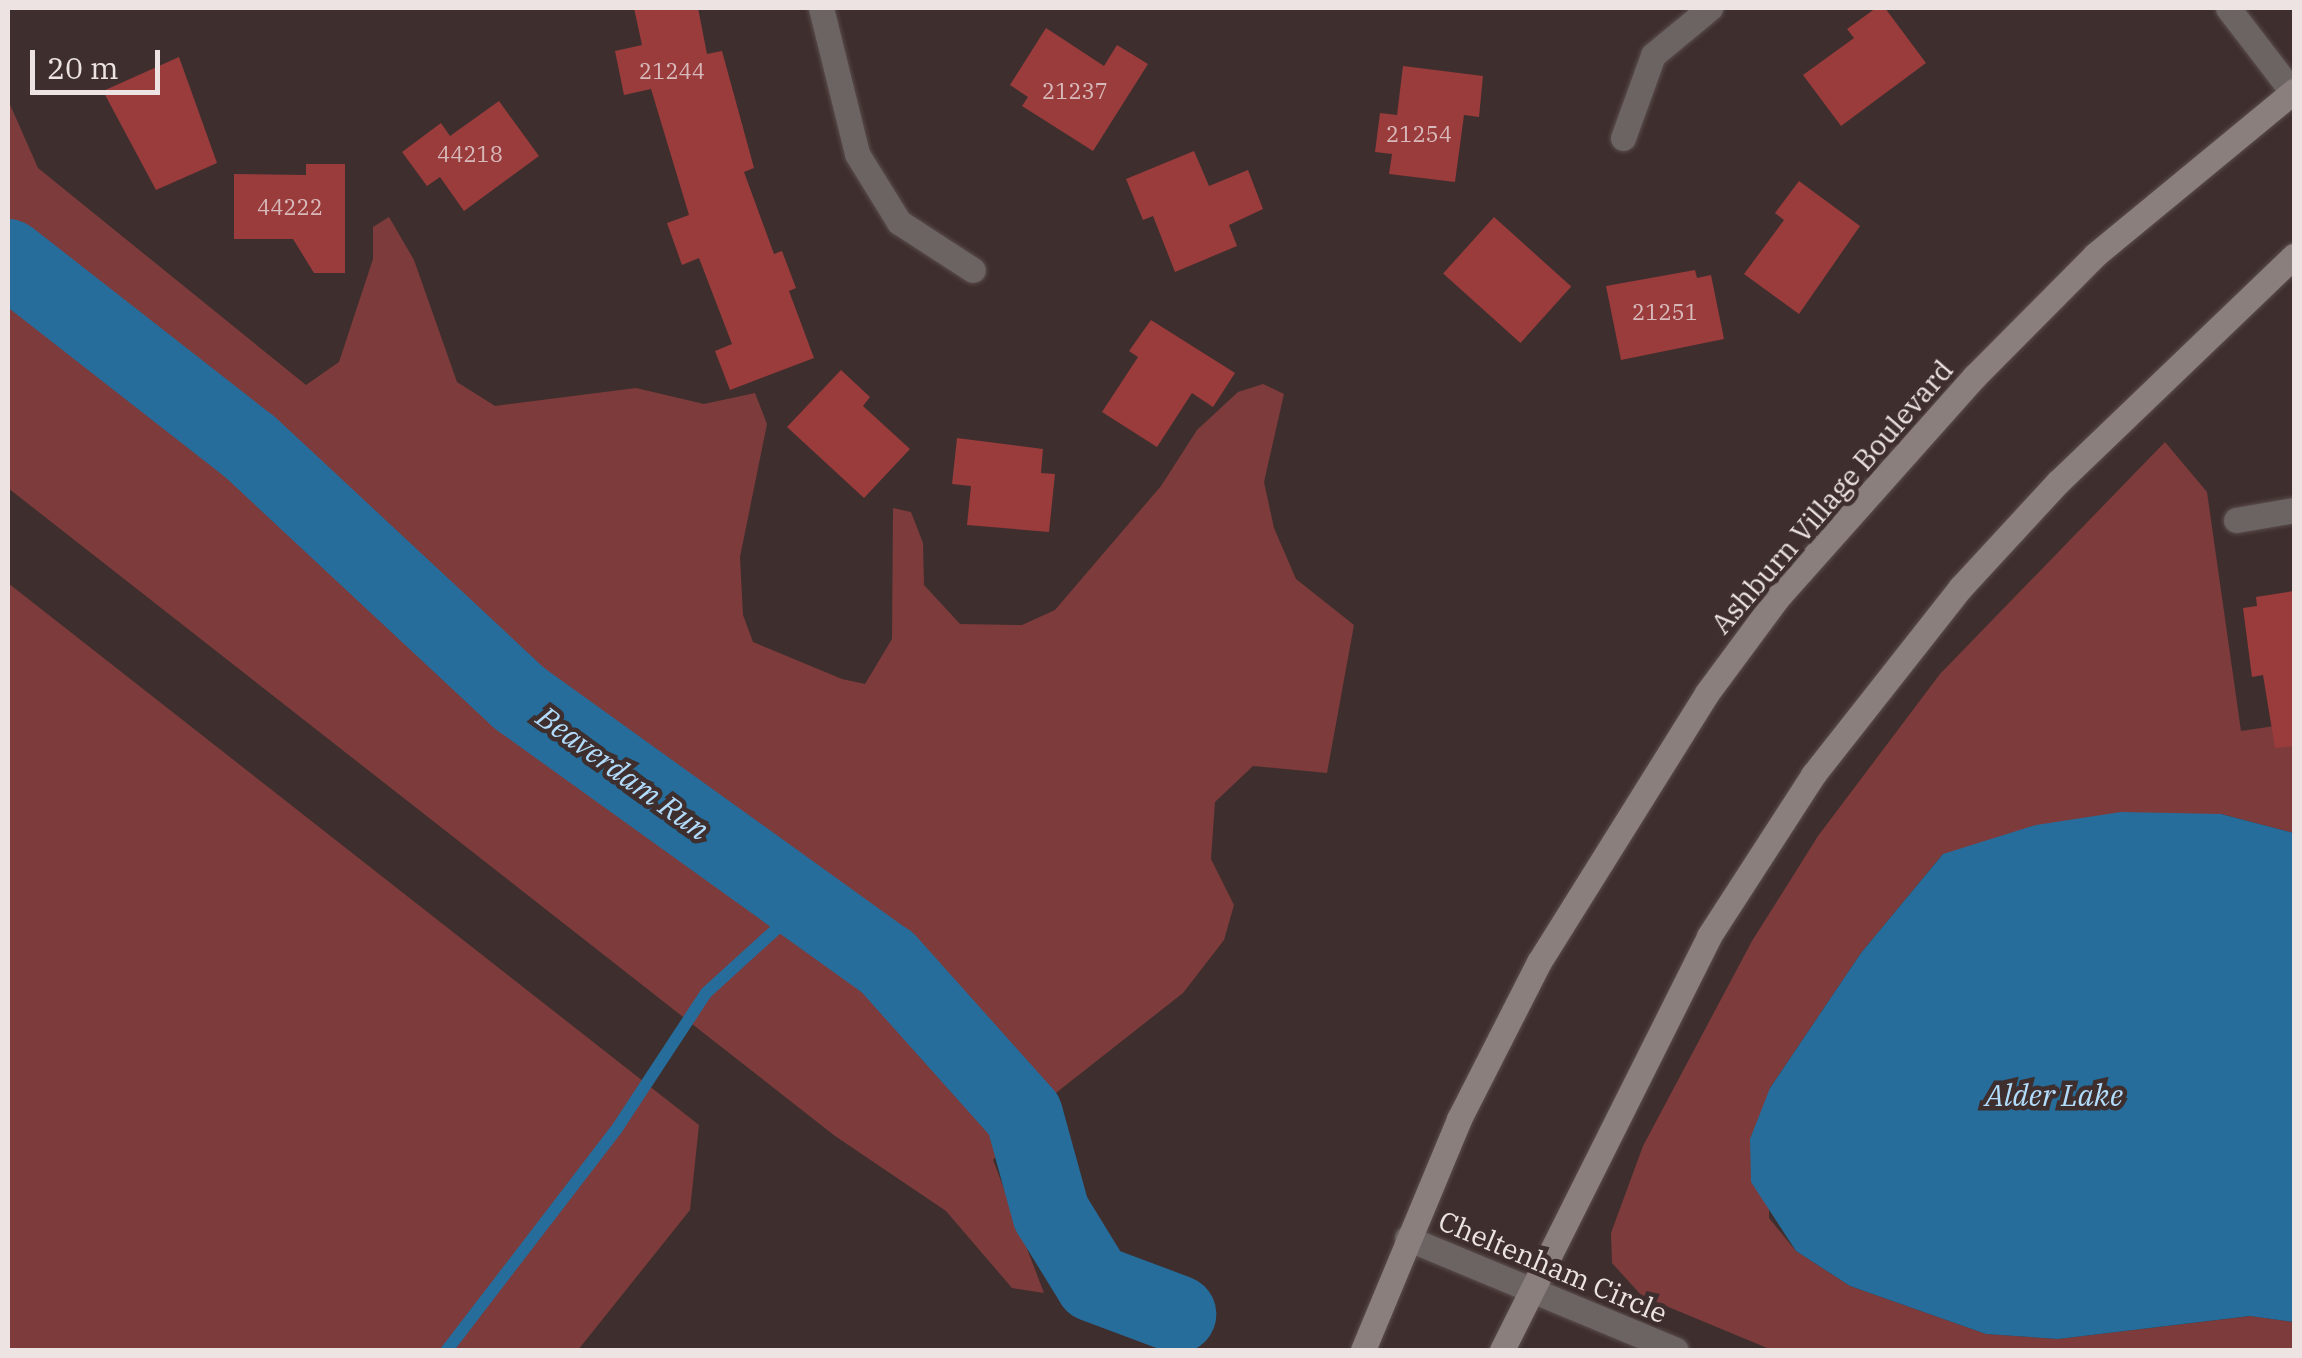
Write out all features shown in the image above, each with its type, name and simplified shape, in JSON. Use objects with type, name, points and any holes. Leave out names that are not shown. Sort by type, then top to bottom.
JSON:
[{"type":"main road","name":"Ashburn Village Boulevard","points":[[1362,1350],[1407,1238],[1539,962],[1649,775],[1778,597],[2095,254],[2294,92]]},
{"type":"main road","points":[[1502,1350],[1528,1288],[1709,936],[1814,775],[1961,587],[2058,482],[2294,256]]},
{"type":"street","points":[[821,8],[857,154],[898,222],[973,270]]},
{"type":"street","points":[[1623,138],[1652,55],[1710,8]]},
{"type":"street","points":[[2228,8],[2294,92]]},
{"type":"street","points":[[2236,520],[2294,510]]},
{"type":"street","name":"Cheltenham Circle","points":[[1407,1238],[1676,1350]]},
{"type":"shaded area","points":[[8,100],[38,168],[306,385],[339,362],[373,259],[373,227],[389,217],[414,260],[457,382],[495,406],[636,388],[704,404],[755,393],[767,424],[740,557],[743,615],[753,642],[842,679],[865,684],[892,639],[893,508],[911,512],[923,543],[924,585],[960,624],[1022,625],[1055,610],[1161,486],[1197,430],[1238,392],[1263,384],[1284,394],[1264,482],[1274,528],[1296,579],[1354,625],[1327,773],[1253,766],[1215,802],[1211,859],[1234,905],[1224,940],[1183,993],[1052,1096],[993,1160],[1044,1293],[1012,1288],[946,1211],[835,1136],[8,488]]},
{"type":"shaded area","points":[[2165,442],[2207,492],[2241,731],[2294,723],[2294,833],[2221,814],[1943,854],[1861,953],[1770,1088],[1769,1218],[1796,1251],[1850,1286],[1986,1334],[2058,1339],[2251,1316],[2294,1322],[2294,1350],[1772,1350],[1642,1296],[1612,1263],[1611,1233],[1643,1146],[1752,941],[1818,836],[1940,674]]},
{"type":"shaded area","points":[[8,583],[699,1125],[690,1210],[578,1350],[8,1350]]},
{"type":"water","name":"Alder Lake","points":[[2121,812],[2221,814],[2294,833],[2294,1322],[2250,1316],[2058,1339],[1986,1334],[1850,1286],[1796,1251],[1751,1182],[1750,1139],[1770,1088],[1861,953],[1943,854],[2036,825]]},
{"type":"building","points":[[634,8],[698,8],[707,54],[722,51],[754,168],[744,172],[774,254],[782,251],[796,288],[789,291],[814,358],[730,390],[715,351],[732,344],[699,258],[682,265],[667,223],[689,215],[651,89],[624,95],[615,51],[642,45]]},
{"type":"building","points":[[1876,8],[1885,8],[1926,63],[1841,126],[1803,75],[1854,38],[1847,29]]},
{"type":"building","points":[[1046,28],[1104,66],[1117,45],[1148,64],[1093,151],[1022,106],[1028,97],[1010,85]]},
{"type":"building","points":[[179,57],[217,163],[156,190],[103,91]]},
{"type":"building","points":[[1403,66],[1483,76],[1479,117],[1464,115],[1455,182],[1389,174],[1392,154],[1375,152],[1380,113],[1397,115]]},
{"type":"building","points":[[499,101],[539,156],[464,211],[440,177],[427,186],[402,152],[441,123],[450,136]]},
{"type":"building","points":[[1194,151],[1209,186],[1248,170],[1263,209],[1229,225],[1237,246],[1175,272],[1153,216],[1143,220],[1126,179]]},
{"type":"building","points":[[306,164],[345,164],[345,273],[314,273],[293,239],[234,239],[234,174],[306,175]]},
{"type":"building","points":[[1799,181],[1860,226],[1799,314],[1744,274],[1784,220],[1775,213]]},
{"type":"building","points":[[1494,217],[1571,287],[1520,343],[1443,273]]},
{"type":"building","points":[[1695,270],[1697,278],[1711,275],[1724,339],[1621,360],[1606,286]]},
{"type":"building","points":[[1151,320],[1235,373],[1213,407],[1192,393],[1157,447],[1102,412],[1138,357],[1129,351]]},
{"type":"building","points":[[841,370],[870,397],[863,406],[910,449],[864,498],[787,427]]},
{"type":"building","points":[[957,438],[1043,449],[1041,473],[1055,474],[1049,532],[967,525],[971,486],[952,484]]},
{"type":"building","points":[[2294,591],[2294,746],[2275,748],[2263,675],[2252,677],[2243,608],[2257,606],[2256,597]]},
{"type":"waterway","name":"Beaverdam Run","points":[[8,258],[249,446],[519,698],[887,962],[1024,1115],[1051,1213],[1094,1283],[1177,1314]]},
{"type":"waterway","points":[[447,1350],[616,1130],[706,993],[805,903]]}]
